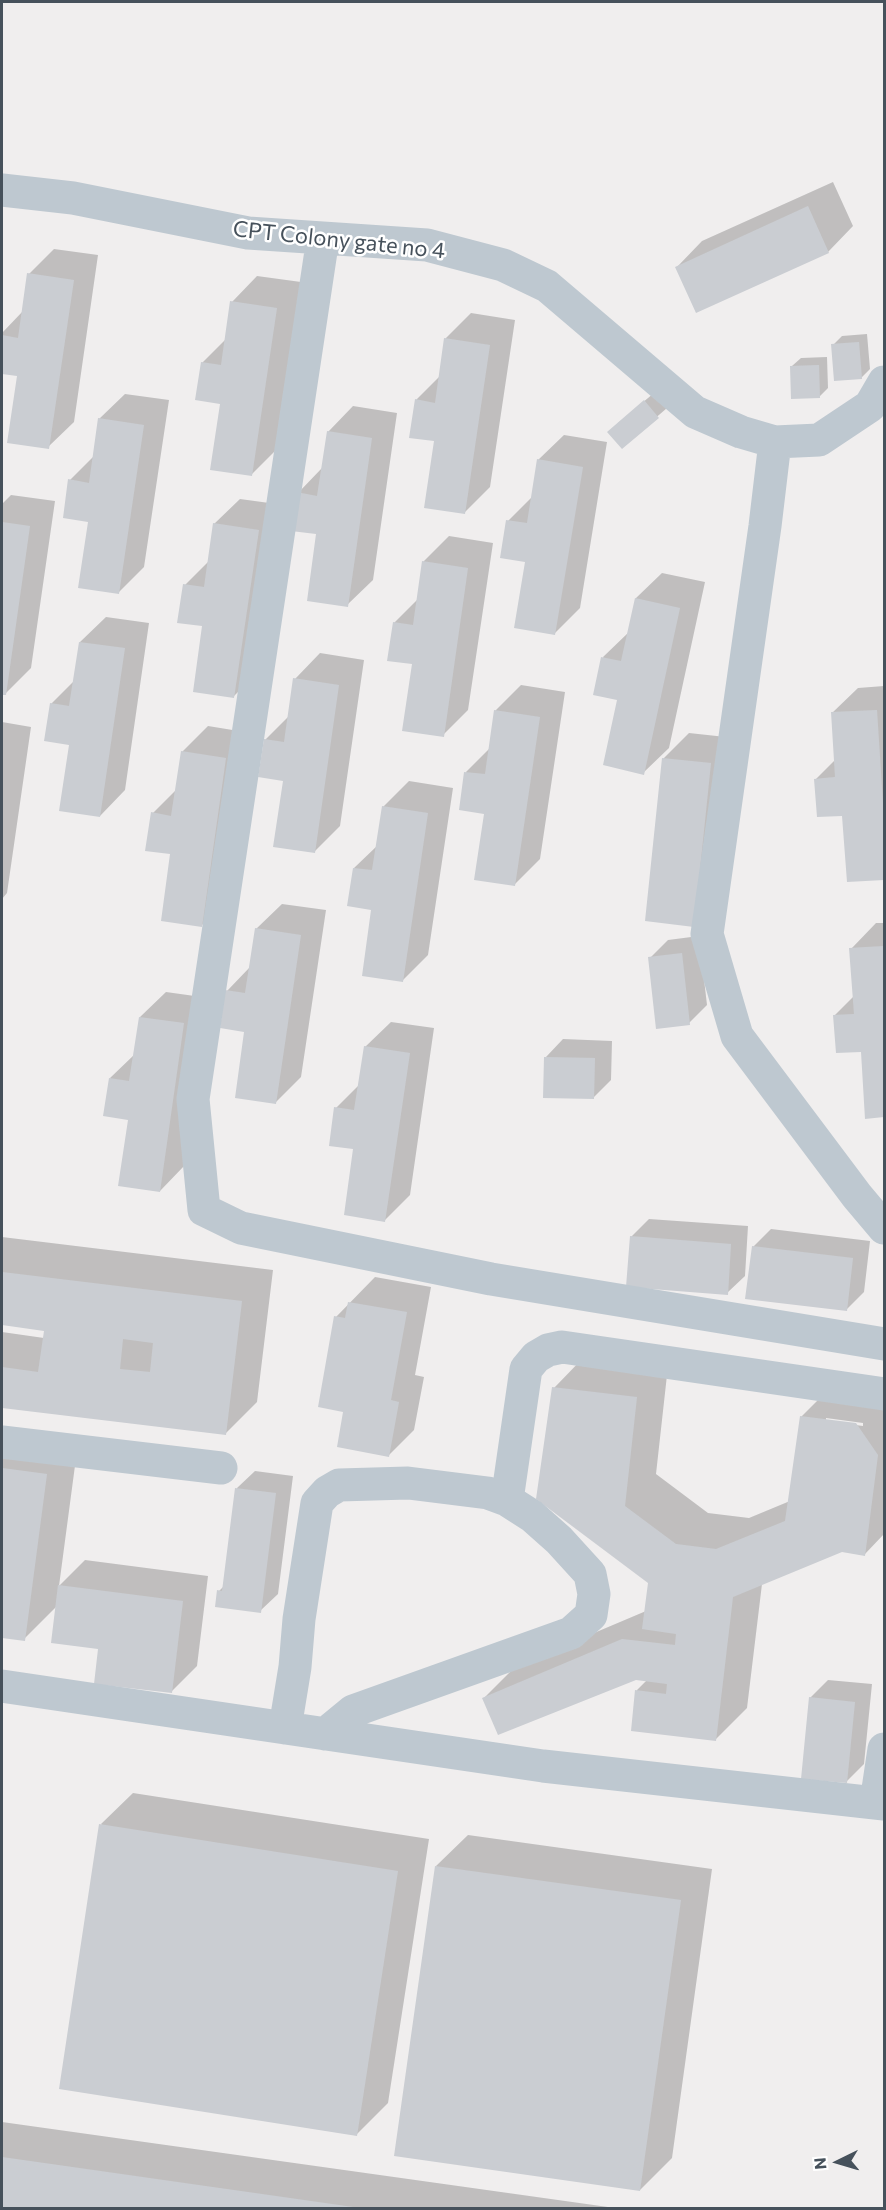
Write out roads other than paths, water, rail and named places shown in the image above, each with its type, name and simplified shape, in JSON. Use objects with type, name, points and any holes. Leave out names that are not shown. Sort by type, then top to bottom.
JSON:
[{"type":"street","name":"CPT Colony gate no 4","points":[[2,190],[73,198],[248,232],[427,245],[503,264],[547,286],[695,412],[741,432],[775,442],[819,440],[870,406],[885,382]]},
{"type":"street","points":[[323,238],[193,1099],[204,1210],[241,1228],[491,1279],[885,1344]]},
{"type":"street","points":[[775,442],[707,934],[737,1036],[857,1196],[885,1228]]},
{"type":"street","points":[[507,1500],[526,1369],[536,1356],[548,1350],[562,1347],[885,1394]]},
{"type":"street","points":[[2,1442],[222,1468]]},
{"type":"street","points":[[285,1728],[316,1503],[327,1492],[339,1485],[408,1483],[488,1493],[507,1500],[532,1516],[559,1540],[590,1574],[594,1594],[591,1615],[571,1633],[353,1711],[325,1734]]},
{"type":"street","points":[[2,1686],[543,1766],[880,1804],[885,1749]]}]
